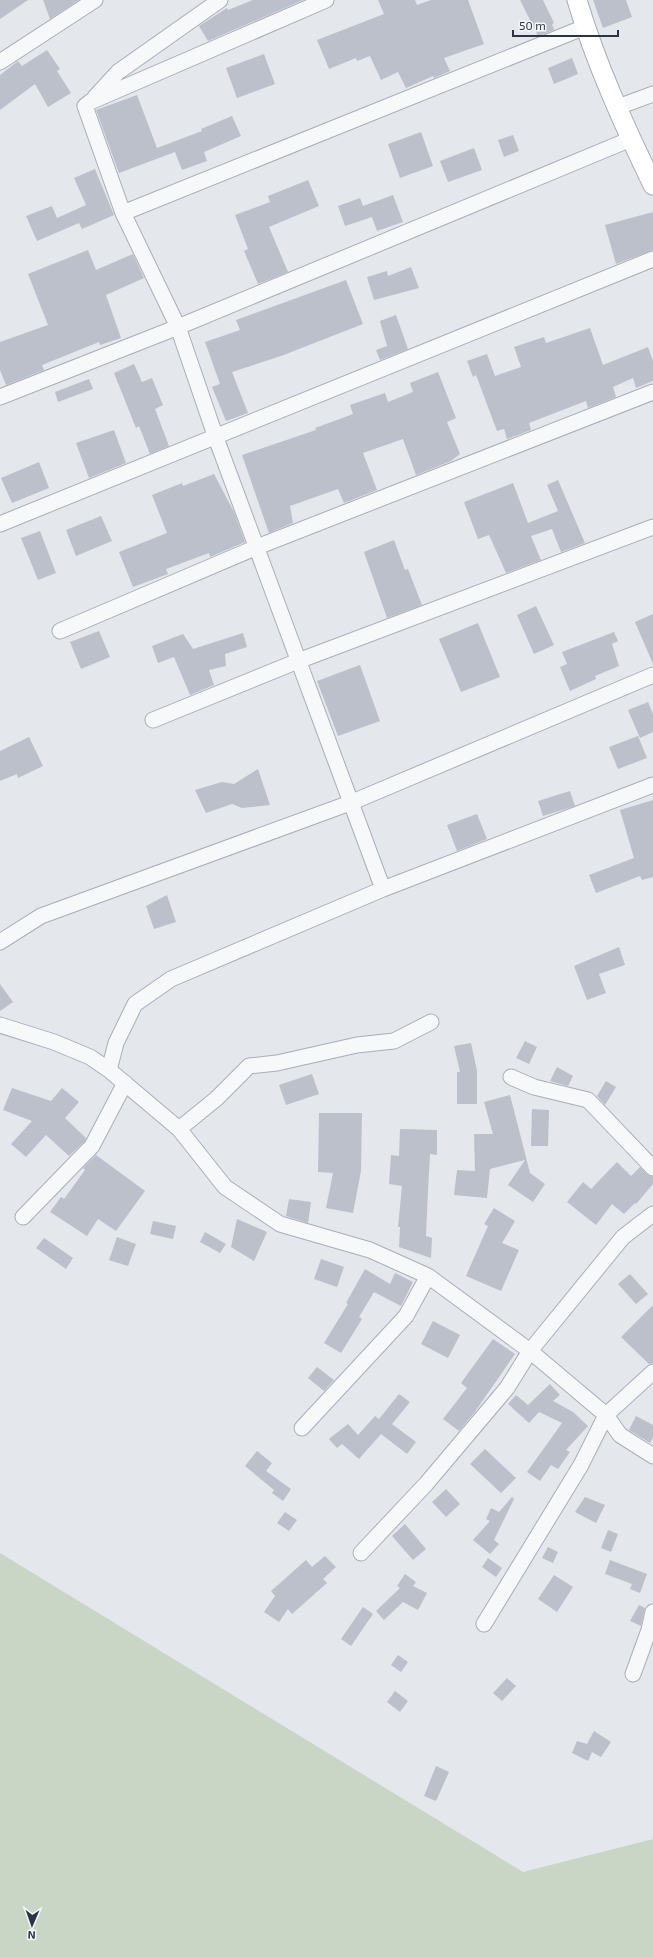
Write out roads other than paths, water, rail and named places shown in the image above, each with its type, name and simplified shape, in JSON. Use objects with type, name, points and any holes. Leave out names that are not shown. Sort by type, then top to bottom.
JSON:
[{"type":"main road","points":[[577,0],[585,27],[631,139],[653,185]]},
{"type":"street","points":[[0,62],[95,0]]},
{"type":"street","points":[[220,0],[118,72],[85,106],[123,213],[178,327],[216,438],[383,889]]},
{"type":"street","points":[[90,102],[326,0]]},
{"type":"street","points":[[123,213],[585,27]]},
{"type":"street","points":[[618,107],[653,94]]},
{"type":"street","points":[[0,397],[178,327],[631,139]]},
{"type":"street","points":[[0,524],[216,438],[653,259]]},
{"type":"street","points":[[60,631],[257,547],[653,392]]},
{"type":"street","points":[[153,720],[298,661],[653,527]]},
{"type":"street","points":[[0,942],[40,916],[350,803],[653,675]]},
{"type":"street","points":[[109,1070],[116,1043],[134,1004],[171,979],[383,889],[653,785]]},
{"type":"street","points":[[179,1129],[216,1099],[249,1066],[277,1063],[357,1045],[394,1041],[431,1022]]},
{"type":"street","points":[[2,1030],[54,1042],[90,1057],[109,1070],[179,1129],[225,1187],[280,1224],[370,1250],[428,1276],[530,1351],[606,1415],[620,1435],[653,1456]]},
{"type":"street","points":[[511,1077],[534,1087],[588,1100],[653,1168]]},
{"type":"street","points":[[23,1217],[92,1146],[125,1083]]},
{"type":"street","points":[[361,1553],[426,1484],[507,1388],[530,1351],[623,1237],[653,1214]]},
{"type":"street","points":[[302,1428],[406,1316],[428,1276]]},
{"type":"street","points":[[484,1624],[581,1465],[606,1415],[653,1372]]},
{"type":"street","points":[[633,1674],[649,1630],[653,1612]]}]
